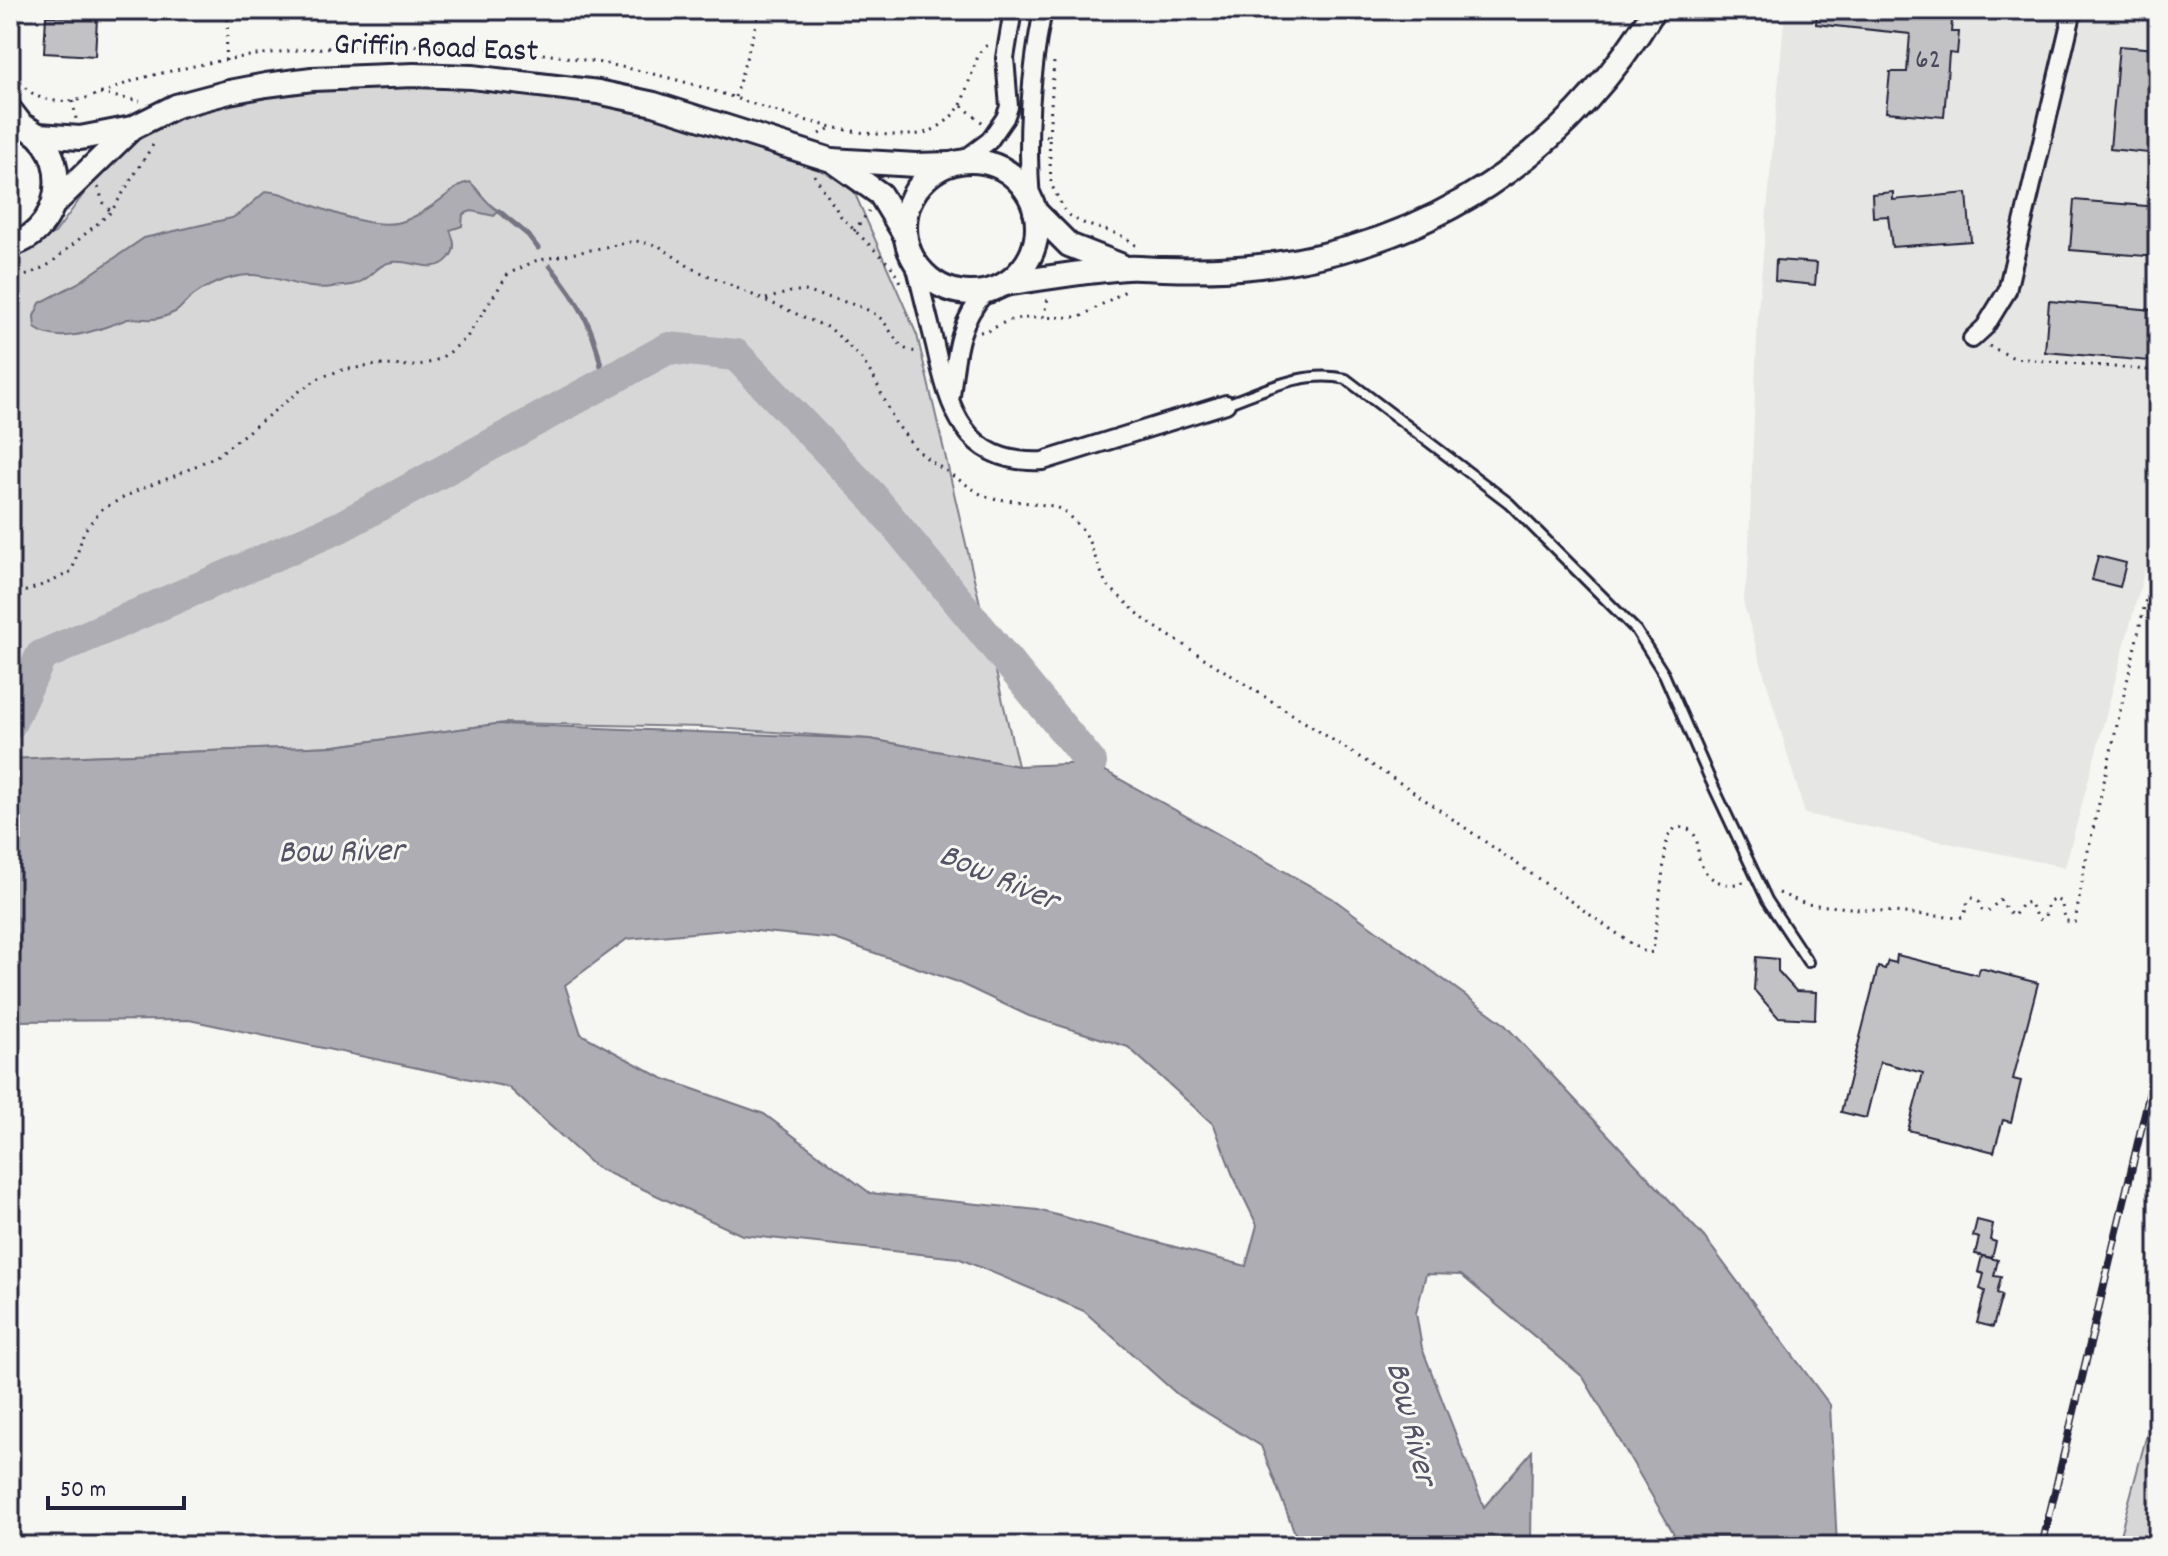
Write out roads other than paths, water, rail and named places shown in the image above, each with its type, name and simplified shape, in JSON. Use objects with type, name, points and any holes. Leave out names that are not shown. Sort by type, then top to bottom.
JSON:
[{"type":"main road","points":[[1129,268],[1069,245],[1033,206],[1020,182],[1003,169],[982,162],[956,163],[931,174],[915,191],[907,212],[905,235],[914,260],[927,277],[945,288],[965,293],[1129,268],[1230,269],[1323,255],[1366,243],[1451,207],[1501,177],[1549,139],[1596,92],[1654,10]]},
{"type":"main road","name":"Griffin Road East","points":[[25,128],[80,138],[132,128],[176,106],[229,92],[312,79],[414,75],[472,77],[583,90],[654,104],[831,160],[916,165],[956,163]]},
{"type":"main road","points":[[25,128],[55,164],[58,183],[55,203]]},
{"type":"main road","name":"Griffin Road East","points":[[10,245],[34,233],[47,220],[55,203],[132,128]]},
{"type":"main road","name":"Griffin Road East","points":[[831,160],[880,194],[905,235]]},
{"type":"main road","points":[[996,288],[1021,270],[1032,252],[1037,232],[1033,206]]},
{"type":"street","points":[[956,163],[983,147],[1005,118],[1010,95],[1005,58],[1013,10]]},
{"type":"street","points":[[1033,206],[1028,147],[1030,89],[1043,10]]},
{"type":"street","points":[[1972,339],[1996,311],[2007,291],[2073,10]]},
{"type":"street","points":[[10,105],[25,128]]},
{"type":"street","points":[[914,260],[940,371],[957,421],[969,436],[1002,457],[1031,462],[1056,458],[1226,404]]},
{"type":"street","points":[[950,402],[964,324],[971,309],[996,288]]},
{"type":"lane","points":[[1226,404],[1311,375],[1346,379],[1509,503],[1636,630],[1664,674],[1767,900],[1808,962]]},
{"type":"water","points":[[470,182],[499,211],[494,216],[472,211],[463,214],[462,226],[450,230],[454,244],[452,254],[437,266],[392,262],[356,284],[321,288],[259,275],[241,276],[209,286],[177,311],[161,318],[128,319],[69,336],[56,336],[35,328],[34,316],[40,303],[78,283],[144,238],[232,218],[266,191],[359,220],[391,224],[420,214],[462,184]]},
{"type":"water","name":"Bow River","points":[[496,724],[870,739],[1018,766],[1091,763],[1332,898],[1503,1023],[1704,1237],[1830,1405],[1837,1546],[1676,1546],[1673,1532],[1583,1377],[1461,1275],[1426,1274],[1416,1313],[1422,1348],[1484,1507],[1532,1451],[1531,1546],[1300,1546],[1261,1446],[1178,1395],[1084,1311],[958,1258],[742,1235],[595,1167],[508,1087],[189,1020],[10,1021],[10,759],[335,746]],"holes":[[[736,929],[835,939],[955,981],[1029,1016],[1128,1047],[1214,1125],[1232,1173],[1257,1225],[1246,1266],[1038,1210],[870,1193],[764,1114],[662,1078],[581,1034],[565,985],[627,939]]]},
{"type":"waterway","points":[[499,211],[528,235],[538,248]]},
{"type":"waterway","points":[[550,266],[571,293],[586,320],[597,349],[604,383]]},
{"type":"waterway","points":[[10,724],[41,656],[340,527],[669,348],[736,355],[870,494],[1091,763]]},
{"type":"railway","points":[[2042,1546],[2158,1058]]}]
